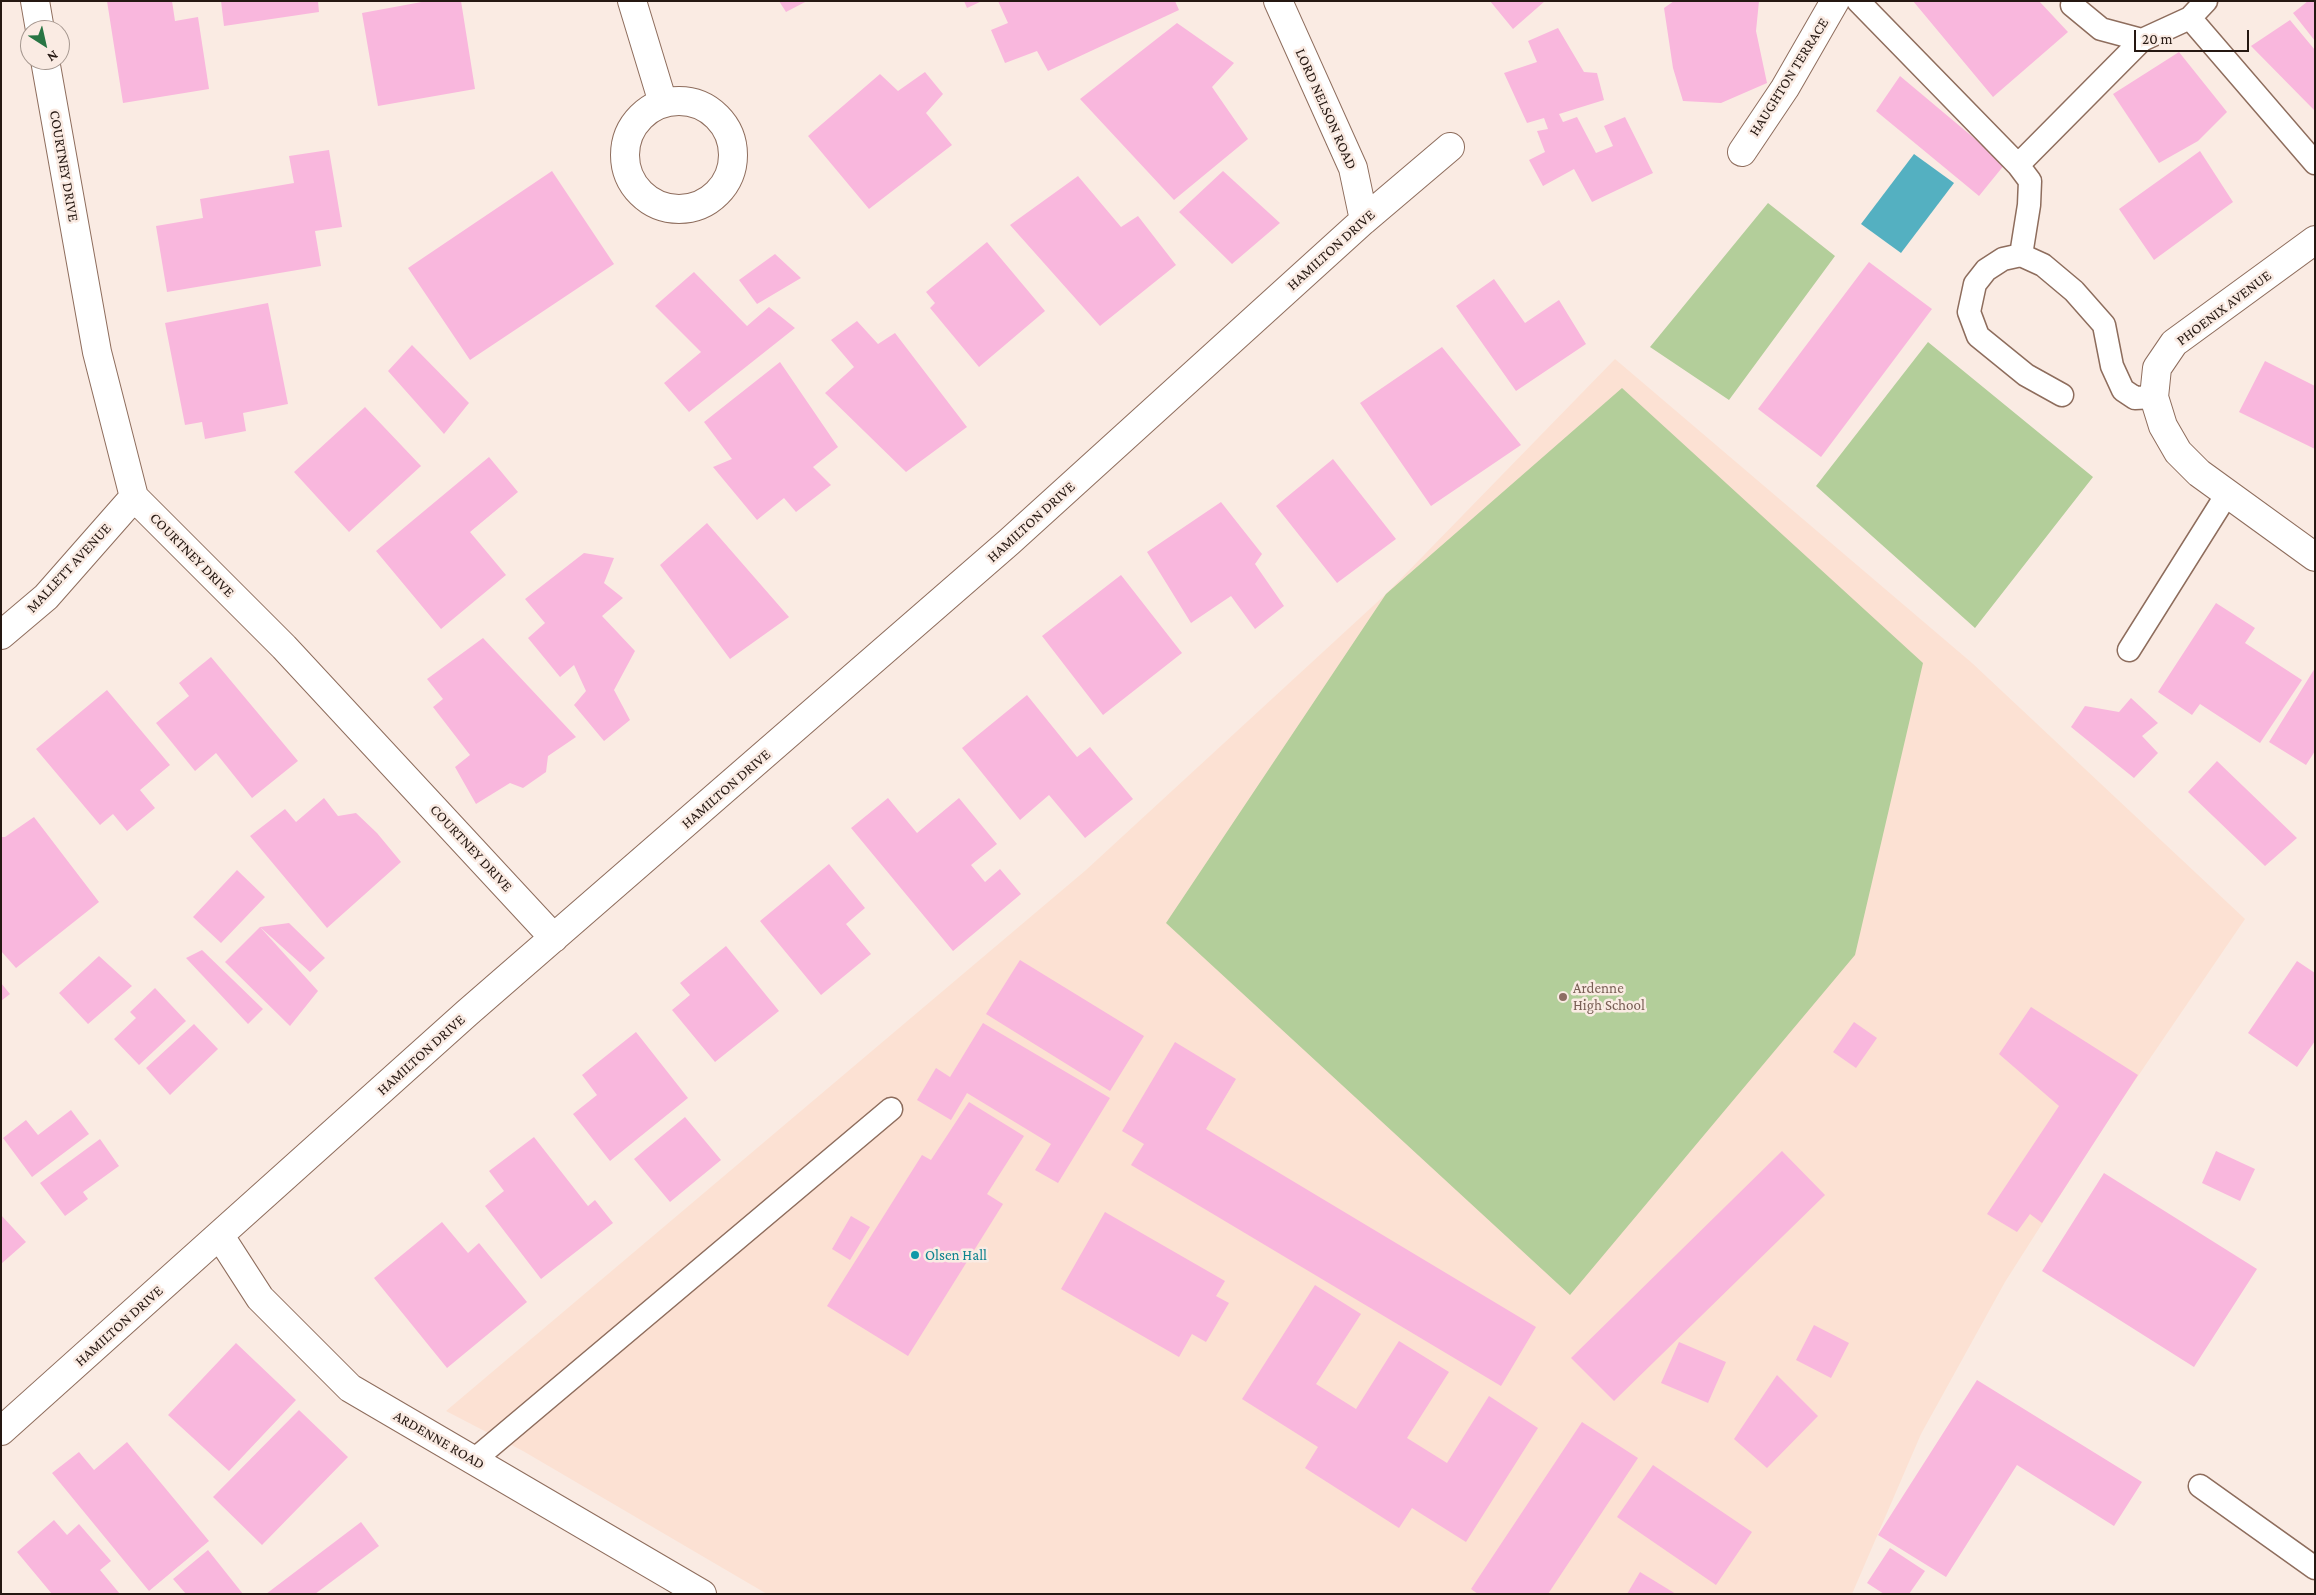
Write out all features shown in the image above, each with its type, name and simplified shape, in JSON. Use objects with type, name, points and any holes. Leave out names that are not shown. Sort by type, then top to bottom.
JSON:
[{"type":"street","points":[[35,1],[38,20]]},
{"type":"street","points":[[632,1],[663,103]]},
{"type":"street","name":"LORD NELSON ROAD","points":[[1278,1],[1353,168],[1364,220]]},
{"type":"street","name":"HAUGHTON TERRACE","points":[[1742,152],[1785,88],[1835,1]]},
{"type":"street","name":"COURTNEY DRIVE","points":[[47,70],[97,352],[134,497],[284,647],[554,938]]},
{"type":"street","name":"HAMILTON DRIVE","points":[[1,1430],[467,1013],[1009,542],[1364,220],[1450,147]]},
{"type":"street","name":"PHOENIX AVENUE","points":[[2315,240],[2174,343],[2157,368],[2154,397],[2163,426],[2178,452],[2199,473],[2315,557]]},
{"type":"street","name":"MALLETT AVENUE","points":[[1,636],[46,597],[134,497]]},
{"type":"street","name":"ARDENNE ROAD","points":[[220,1236],[260,1298],[350,1388],[702,1594]]},
{"type":"lane","points":[[1858,1],[2018,165],[2030,181],[2029,205],[2021,255]]},
{"type":"lane","points":[[2018,165],[2142,40],[2190,18],[2206,1]]},
{"type":"lane","points":[[2072,5],[2101,29],[2142,40]]},
{"type":"lane","points":[[2190,18],[2315,164]]},
{"type":"lane","points":[[2062,395],[2026,375],[1978,336],[1969,312],[1975,284],[1986,270],[2003,259],[2021,255],[2043,265],[2074,291],[2104,325],[2112,366],[2123,390],[2134,398],[2154,397]]},
{"type":"lane","points":[[2129,650],[2227,494]]},
{"type":"lane","points":[[474,1460],[891,1110]]},
{"type":"lane","points":[[2200,1486],[2315,1568]]},
{"type":"shaded area","name":"Ardenne High School","points":[[1615,359],[1972,663],[2245,919],[2108,1120],[2005,1282],[1921,1434],[1852,1594],[767,1594],[523,1451],[446,1411],[1086,870],[1386,594]]},
{"type":"green space","points":[[1768,203],[1835,256],[1729,400],[1650,347]]},
{"type":"green space","points":[[1928,342],[2093,477],[1975,628],[1816,486]]},
{"type":"green space","points":[[1622,388],[1923,663],[1855,955],[1570,1295],[1166,923],[1386,594]]},
{"type":"water","points":[[1914,154],[1954,183],[1901,253],[1861,224]]},
{"type":"building","points":[[107,1],[172,1],[175,21],[198,17],[209,89],[123,103]]},
{"type":"building","points":[[221,1],[318,1],[319,12],[224,26]]},
{"type":"building","points":[[427,1],[461,1],[475,89],[378,106],[362,13]]},
{"type":"building","points":[[779,1],[807,1],[786,12]]},
{"type":"building","points":[[964,1],[982,1],[967,8]]},
{"type":"building","points":[[998,1],[1175,1],[1179,10],[1048,71],[1037,51],[1005,63],[991,30],[1008,23]]},
{"type":"building","points":[[1490,1],[1545,1],[1513,29]]},
{"type":"building","points":[[1674,1],[1759,1],[1756,31],[1767,83],[1721,103],[1683,101],[1673,68],[1664,8]]},
{"type":"building","points":[[1913,1],[2039,1],[2068,32],[1993,97]]},
{"type":"building","points":[[2308,1],[2315,1],[2315,41],[2293,13]]},
{"type":"building","points":[[2290,20],[2315,50],[2315,111],[2251,46]]},
{"type":"building","points":[[1177,23],[1234,63],[1212,87],[1248,139],[1174,200],[1080,99]]},
{"type":"building","points":[[1558,28],[1584,72],[1597,73],[1604,100],[1559,114],[1563,122],[1577,117],[1596,153],[1613,146],[1604,126],[1625,117],[1653,173],[1592,202],[1574,169],[1543,186],[1529,160],[1545,152],[1537,131],[1548,129],[1544,118],[1527,123],[1504,73],[1537,62],[1528,41]]},
{"type":"building","points":[[2179,52],[2227,112],[2198,141],[2159,163],[2113,94]]},
{"type":"building","points":[[925,72],[943,94],[926,113],[952,145],[869,209],[808,136],[880,74],[898,91]]},
{"type":"building","points":[[1900,76],[2005,164],[1979,196],[1876,111]]},
{"type":"building","points":[[329,150],[342,227],[315,231],[321,266],[167,292],[156,226],[203,218],[200,199],[294,183],[289,156]]},
{"type":"building","points":[[2200,151],[2233,202],[2154,260],[2119,209]]},
{"type":"building","points":[[552,171],[614,264],[470,360],[408,268]]},
{"type":"building","points":[[1223,171],[1280,223],[1232,264],[1179,212]]},
{"type":"building","points":[[1078,176],[1121,227],[1138,216],[1176,265],[1100,326],[1010,225]]},
{"type":"building","points":[[987,242],[1045,311],[979,367],[930,308],[935,303],[926,292]]},
{"type":"building","points":[[775,254],[801,278],[757,304],[739,280]]},
{"type":"building","points":[[1869,262],[1932,309],[1821,457],[1758,409]]},
{"type":"building","points":[[694,272],[747,326],[769,307],[795,328],[689,412],[664,383],[701,352],[655,306]]},
{"type":"building","points":[[1494,279],[1525,323],[1559,300],[1586,344],[1516,391],[1456,306]]},
{"type":"building","points":[[268,303],[288,404],[243,413],[246,431],[205,439],[202,422],[185,425],[165,323]]},
{"type":"building","points":[[857,321],[878,344],[895,333],[967,427],[906,472],[825,393],[854,367],[831,340]]},
{"type":"building","points":[[412,345],[469,403],[444,434],[388,371]]},
{"type":"building","points":[[1442,347],[1521,445],[1431,506],[1360,403]]},
{"type":"building","points":[[2265,361],[2315,386],[2315,449],[2239,412]]},
{"type":"building","points":[[780,362],[838,447],[813,467],[831,485],[796,512],[784,498],[757,520],[713,467],[732,459],[704,422]]},
{"type":"building","points":[[365,407],[421,466],[349,532],[294,472]]},
{"type":"building","points":[[489,457],[518,492],[470,532],[506,575],[441,629],[376,551]]},
{"type":"building","points":[[1333,459],[1396,539],[1337,583],[1276,506]]},
{"type":"building","points":[[1221,502],[1262,554],[1255,564],[1284,606],[1255,629],[1231,596],[1191,623],[1147,552]]},
{"type":"building","points":[[707,523],[789,617],[730,659],[660,565]]},
{"type":"building","points":[[584,553],[614,558],[604,583],[623,598],[602,616],[635,651],[614,690],[630,720],[604,741],[574,705],[586,691],[574,665],[560,677],[528,638],[545,623],[525,599]]},
{"type":"building","points":[[1121,575],[1182,653],[1103,715],[1042,636]]},
{"type":"building","points":[[2216,603],[2255,628],[2245,643],[2302,680],[2260,743],[2200,704],[2192,715],[2158,692]]},
{"type":"building","points":[[483,638],[576,737],[548,756],[546,772],[523,788],[510,783],[476,804],[455,767],[470,755],[433,707],[443,699],[427,679]]},
{"type":"building","points":[[211,657],[298,761],[252,798],[216,753],[195,771],[156,723],[189,696],[179,683]]},
{"type":"building","points":[[2315,668],[2315,751],[2306,765],[2269,742]]},
{"type":"building","points":[[107,690],[170,765],[140,790],[155,808],[127,831],[113,814],[100,825],[36,749]]},
{"type":"building","points":[[1027,695],[1077,757],[1090,747],[1133,799],[1085,838],[1049,795],[1020,820],[962,748]]},
{"type":"building","points":[[2131,698],[2158,723],[2142,736],[2158,753],[2134,778],[2071,727],[2085,706],[2119,712]]},
{"type":"building","points":[[2217,761],[2297,838],[2265,866],[2188,792]]},
{"type":"building","points":[[324,798],[338,816],[356,813],[377,833],[401,862],[327,928],[250,836],[285,809],[296,822]]},
{"type":"building","points":[[888,798],[917,833],[959,798],[997,844],[971,865],[985,882],[1000,869],[1021,894],[953,951],[851,828]]},
{"type":"building","points":[[34,817],[99,902],[16,968],[1,951],[1,837],[5,837]]},
{"type":"building","points":[[829,864],[865,908],[846,924],[871,954],[821,995],[760,921]]},
{"type":"building","points":[[237,870],[265,897],[221,943],[193,917]]},
{"type":"building","points":[[289,923],[325,958],[310,972],[260,927]]},
{"type":"building","points":[[260,927],[318,991],[290,1026],[225,962]]},
{"type":"building","points":[[726,946],[779,1011],[715,1062],[672,1010],[690,995],[680,983]]},
{"type":"building","points":[[202,950],[263,1009],[248,1024],[186,958]]},
{"type":"building","points":[[99,956],[132,986],[88,1024],[59,993]]},
{"type":"building","points":[[1020,960],[1144,1036],[1110,1091],[986,1014]]},
{"type":"building","points":[[2297,961],[2315,973],[2315,1041],[2297,1067],[2248,1033]]},
{"type":"building","points":[[1,983],[10,994],[1,1001]]},
{"type":"building","points":[[155,988],[186,1021],[139,1065],[114,1039],[136,1018],[130,1012]]},
{"type":"building","points":[[2031,1007],[2138,1075],[2042,1223],[2030,1214],[2017,1232],[1987,1214],[2059,1106],[1999,1054]]},
{"type":"building","points":[[1854,1022],[1877,1038],[1856,1068],[1833,1052]]},
{"type":"building","points":[[983,1023],[1110,1098],[1058,1183],[1035,1170],[1051,1144],[967,1093],[951,1120],[917,1100],[936,1068],[950,1077]]},
{"type":"building","points":[[194,1024],[218,1049],[170,1095],[146,1068]]},
{"type":"building","points":[[636,1032],[688,1098],[610,1161],[573,1114],[597,1095],[582,1075]]},
{"type":"building","points":[[1175,1042],[1236,1079],[1206,1129],[1536,1327],[1501,1386],[1131,1165],[1144,1144],[1122,1131]]},
{"type":"building","name":"Olsen Hall","points":[[969,1102],[1024,1136],[987,1194],[1003,1204],[908,1356],[827,1306],[922,1155],[931,1160]]},
{"type":"building","points":[[71,1110],[89,1134],[32,1177],[3,1138],[26,1120],[38,1135]]},
{"type":"building","points":[[685,1117],[721,1160],[670,1202],[634,1159]]},
{"type":"building","points":[[534,1137],[588,1206],[595,1200],[613,1223],[541,1279],[485,1206],[504,1191],[489,1171]]},
{"type":"building","points":[[100,1139],[119,1166],[83,1192],[88,1199],[65,1216],[40,1183]]},
{"type":"building","points":[[1782,1151],[1825,1195],[1614,1401],[1571,1358]]},
{"type":"building","points":[[2216,1151],[2255,1169],[2240,1201],[2202,1183]]},
{"type":"building","points":[[2104,1173],[2257,1269],[2194,1367],[2042,1271]]},
{"type":"building","points":[[1105,1212],[1225,1281],[1216,1296],[1229,1303],[1206,1342],[1192,1334],[1179,1357],[1061,1289]]},
{"type":"building","points":[[1,1215],[26,1242],[1,1264]]},
{"type":"building","points":[[851,1216],[870,1227],[850,1260],[832,1249]]},
{"type":"building","points":[[442,1222],[468,1253],[479,1243],[527,1302],[447,1368],[374,1278]]},
{"type":"building","points":[[1315,1285],[1361,1314],[1316,1384],[1356,1409],[1399,1341],[1449,1372],[1407,1438],[1447,1463],[1489,1396],[1538,1428],[1466,1542],[1412,1508],[1399,1528],[1305,1468],[1318,1447],[1242,1399]]},
{"type":"building","points":[[1814,1325],[1849,1343],[1831,1378],[1796,1360]]},
{"type":"building","points":[[1679,1342],[1726,1362],[1708,1403],[1661,1383]]},
{"type":"building","points":[[236,1343],[296,1400],[229,1471],[168,1415]]},
{"type":"building","points":[[1777,1375],[1818,1416],[1767,1468],[1734,1439]]},
{"type":"building","points":[[1977,1380],[2142,1482],[2114,1526],[2017,1465],[1946,1577],[1878,1535]]},
{"type":"building","points":[[299,1410],[348,1457],[262,1545],[213,1497]]},
{"type":"building","points":[[1582,1422],[1638,1458],[1548,1594],[1478,1594],[1471,1589]]},
{"type":"building","points":[[127,1442],[209,1541],[149,1591],[52,1473],[79,1452],[94,1470]]},
{"type":"building","points":[[1653,1465],[1752,1532],[1716,1585],[1617,1517]]},
{"type":"building","points":[[54,1520],[67,1535],[79,1524],[111,1561],[100,1570],[120,1594],[52,1594],[17,1552]]},
{"type":"building","points":[[361,1522],[379,1546],[315,1594],[266,1594]]},
{"type":"building","points":[[1890,1548],[1925,1571],[1909,1594],[1884,1594],[1867,1583]]},
{"type":"building","points":[[208,1550],[243,1594],[186,1594],[173,1579]]},
{"type":"building","points":[[1640,1572],[1676,1594],[1627,1594]]},
{"type":"place","name":"Ardenne High School","points":[[1563,997]]},
{"type":"place","name":"Olsen Hall","points":[[915,1255]]}]
